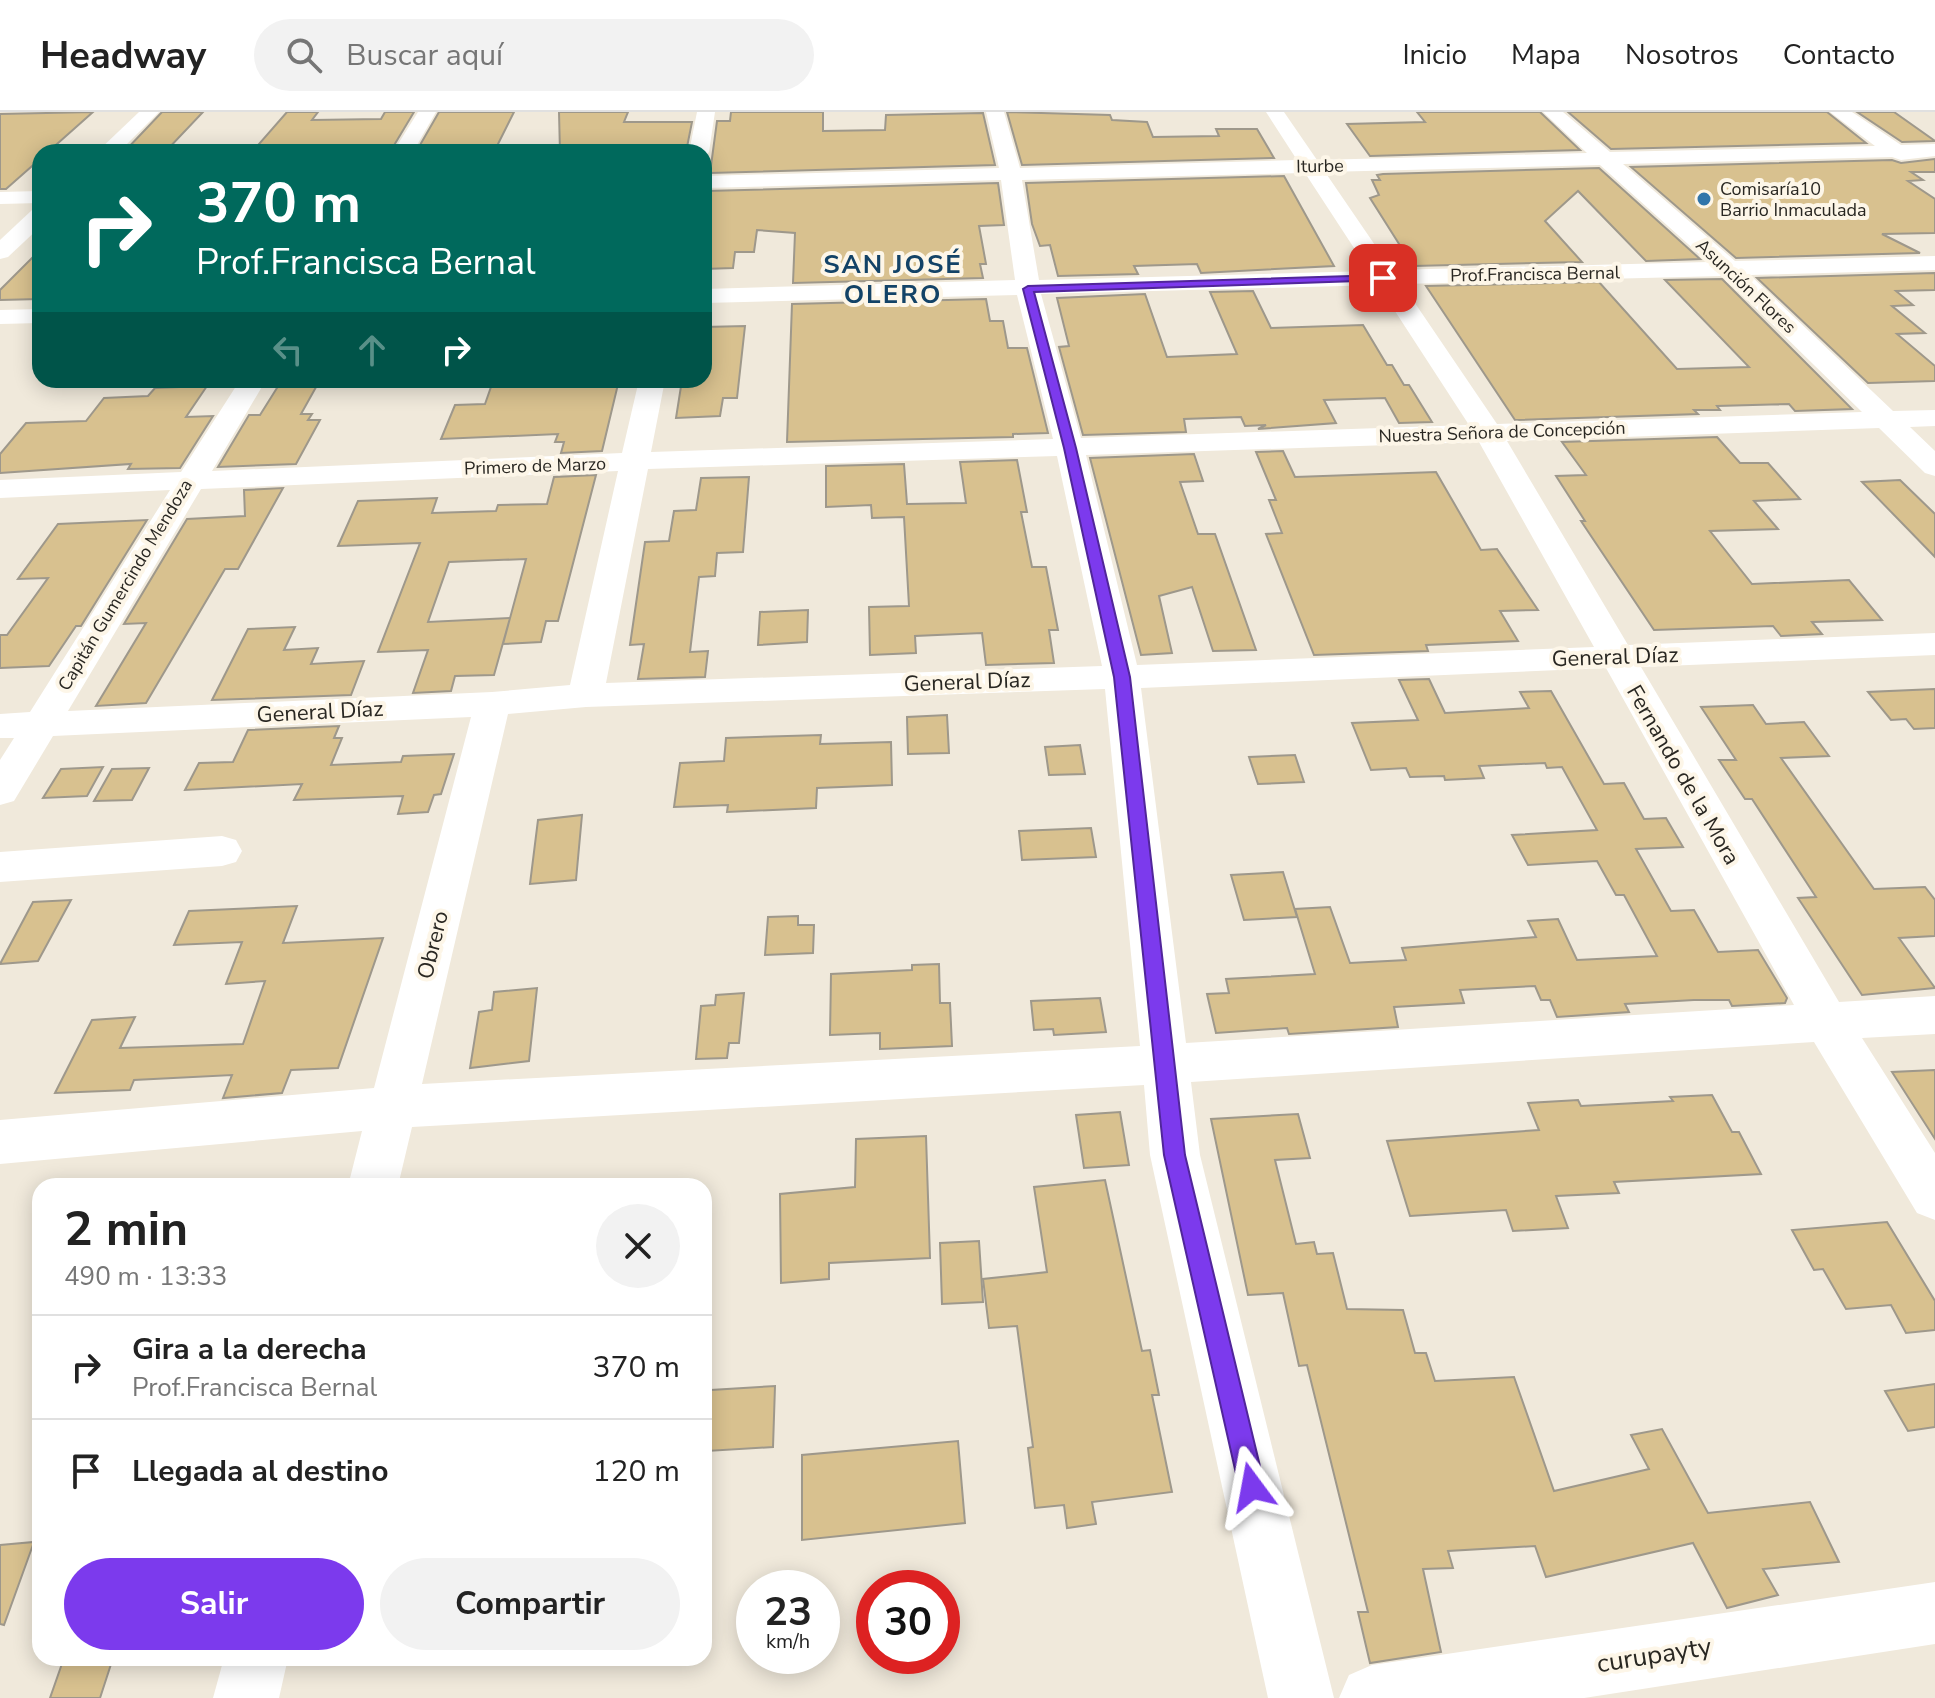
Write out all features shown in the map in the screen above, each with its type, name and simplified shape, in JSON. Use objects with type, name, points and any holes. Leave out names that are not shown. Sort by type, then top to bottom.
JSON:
[{"type":"street","points":[[116,144],[150,112]]},
{"type":"street","points":[[408,144],[427,112]]},
{"type":"street","points":[[700,144],[706,112]]},
{"type":"street","points":[[995,112],[1011,174],[1028,289],[1070,448],[1122,677],[1175,1155],[1301,1698]]},
{"type":"street","name":"Fernando de la Mora","points":[[1275,112],[1488,432],[1827,1023],[1935,1197]]},
{"type":"street","name":"Asunción Flores","points":[[1552,112],[1730,269],[1935,467]]},
{"type":"street","points":[[1839,112],[1922,168]]},
{"type":"street","name":"Iturbe","points":[[712,182],[1935,150]]},
{"type":"street","points":[[0,198],[32,197]]},
{"type":"street","points":[[0,252],[32,222]]},
{"type":"street","name":"Prof.Francisca Bernal","points":[[712,296],[1935,263]]},
{"type":"street","points":[[0,317],[32,316]]},
{"type":"street","name":"Capitán Gumercindo Mendoza","points":[[0,791],[248,388]]},
{"type":"street","points":[[586,695],[651,388]]},
{"type":"street","name":"Nuestra Señora de Concepción","points":[[1070,448],[1935,418]]},
{"type":"street","name":"Primero de Marzo","points":[[0,489],[637,461],[1070,448]]},
{"type":"street","name":"General Díaz","points":[[0,726],[492,704],[586,695],[1935,644]]},
{"type":"street","name":"Obrero","points":[[375,1178],[492,704]]},
{"type":"street","points":[[0,867],[222,851]]},
{"type":"street","points":[[0,1142],[392,1107],[1167,1064],[1935,1015]]},
{"type":"street","name":"curupayty","points":[[1372,1698],[1935,1613]]},
{"type":"street","points":[[246,1698],[254,1666]]},
{"type":"building","points":[[93,112],[57,144],[32,144],[32,166],[6,189],[0,189],[0,114]]},
{"type":"building","points":[[162,112],[203,112],[173,144],[132,144]]},
{"type":"building","points":[[287,112],[318,112],[312,120],[381,119],[385,112],[414,112],[395,144],[259,144]]},
{"type":"building","points":[[439,112],[514,112],[498,144],[421,144]]},
{"type":"building","points":[[559,112],[628,112],[624,122],[692,122],[688,144],[560,144]]},
{"type":"building","points":[[731,112],[823,112],[823,131],[885,130],[886,115],[983,113],[995,165],[712,173],[717,121],[730,121]]},
{"type":"building","points":[[1007,112],[1110,115],[1112,120],[1147,122],[1153,137],[1219,136],[1216,129],[1257,129],[1274,158],[1022,165]]},
{"type":"building","points":[[1417,112],[1540,112],[1580,150],[1370,156],[1347,124],[1425,122]]},
{"type":"building","points":[[1568,112],[1827,112],[1866,143],[1611,149]]},
{"type":"building","points":[[1857,112],[1894,112],[1935,141],[1902,142]]},
{"type":"building","points":[[1935,159],[1935,172],[1911,172],[1923,180],[1908,181],[1935,199],[1935,233],[1882,234],[1920,253],[1736,258],[1631,167],[1892,160],[1901,163]]},
{"type":"building","points":[[1599,168],[1700,259],[1646,261],[1578,191],[1545,221],[1582,262],[1413,266],[1370,198],[1379,195],[1372,180],[1380,180],[1377,175],[1383,174]]},
{"type":"building","points":[[1284,176],[1334,266],[1201,273],[1197,264],[1134,266],[1138,274],[1058,276],[1050,245],[1040,246],[1032,224],[1026,183]]},
{"type":"building","points":[[998,183],[1004,225],[979,226],[986,264],[980,264],[983,278],[793,283],[795,233],[757,230],[754,252],[735,252],[733,268],[712,269],[712,191]]},
{"type":"building","points":[[32,258],[32,299],[0,300],[0,290]]},
{"type":"building","points":[[1935,273],[1935,290],[1896,291],[1913,305],[1892,306],[1925,333],[1897,334],[1935,366],[1935,381],[1868,383],[1757,278]]},
{"type":"building","points":[[1722,279],[1852,409],[1795,411],[1789,404],[1717,406],[1720,410],[1694,410],[1698,414],[1515,420],[1426,286],[1599,282],[1677,369],[1749,367],[1665,280]]},
{"type":"building","points":[[1253,291],[1271,328],[1363,325],[1387,365],[1392,365],[1404,385],[1409,385],[1432,422],[1399,423],[1385,398],[1324,400],[1336,423],[1258,429],[1266,425],[1245,426],[1241,417],[1184,419],[1186,432],[1083,435],[1059,347],[1069,346],[1057,298],[1145,294],[1167,357],[1237,354],[1210,292]]},
{"type":"building","points":[[986,299],[990,321],[1003,321],[1008,348],[1027,348],[1048,433],[1013,434],[1013,437],[787,442],[792,304]]},
{"type":"building","points":[[745,326],[737,398],[723,398],[720,416],[676,418],[681,388],[712,388],[712,327]]},
{"type":"building","points":[[155,388],[206,388],[186,417],[213,416],[180,468],[128,469],[131,464],[0,473],[0,454],[26,423],[86,421],[104,398],[148,396]]},
{"type":"building","points":[[277,388],[316,388],[301,414],[312,414],[308,420],[320,420],[296,464],[218,467],[249,415],[260,415]]},
{"type":"building","points":[[491,388],[617,388],[602,451],[561,453],[564,442],[555,442],[558,434],[441,439],[455,405],[485,404]]},
{"type":"building","points":[[1717,437],[1740,463],[1768,463],[1800,499],[1754,501],[1778,529],[1710,531],[1752,584],[1849,580],[1882,620],[1812,622],[1822,634],[1781,636],[1773,626],[1654,630],[1581,521],[1585,521],[1556,476],[1586,475],[1562,442]]},
{"type":"building","points":[[1283,451],[1295,477],[1436,472],[1481,550],[1497,549],[1538,610],[1500,611],[1518,641],[1426,645],[1428,651],[1314,655],[1266,534],[1282,533],[1269,500],[1276,500],[1256,452]]},
{"type":"building","points":[[1194,454],[1203,481],[1180,482],[1198,534],[1215,534],[1256,650],[1213,651],[1192,587],[1159,596],[1172,653],[1141,655],[1090,458]]},
{"type":"building","points":[[1017,460],[1027,512],[1021,512],[1032,567],[1046,567],[1058,630],[1049,630],[1054,663],[986,665],[982,633],[915,636],[916,653],[870,655],[869,607],[909,606],[904,517],[872,518],[871,505],[826,507],[826,466],[904,464],[907,504],[966,503],[960,462]]},
{"type":"building","points":[[596,475],[558,621],[546,621],[541,642],[503,644],[526,559],[449,562],[428,622],[510,618],[494,675],[455,676],[451,691],[413,693],[428,650],[378,652],[420,543],[338,546],[358,501],[437,498],[432,513],[496,511],[498,505],[547,504],[554,477]]},
{"type":"building","points":[[749,477],[743,552],[717,553],[715,576],[699,577],[690,652],[708,651],[705,677],[638,679],[644,644],[630,645],[645,542],[669,541],[674,511],[696,510],[701,478]]},
{"type":"building","points":[[1900,480],[1935,514],[1935,557],[1862,482]]},
{"type":"building","points":[[283,488],[238,569],[225,569],[146,703],[96,706],[146,623],[124,624],[187,519],[245,516],[244,490]]},
{"type":"building","points":[[147,520],[81,626],[76,626],[49,666],[0,668],[0,635],[7,635],[48,578],[18,579],[58,524]]},
{"type":"building","points":[[808,610],[807,642],[758,645],[760,612]]},
{"type":"building","points":[[295,627],[284,650],[318,648],[311,664],[364,661],[351,695],[212,700],[248,629]]},
{"type":"building","points":[[1429,679],[1445,713],[1529,708],[1520,692],[1551,691],[1604,784],[1624,783],[1644,819],[1666,818],[1683,847],[1636,849],[1671,911],[1694,910],[1718,952],[1758,950],[1787,998],[1785,1003],[1732,1006],[1729,1000],[1694,1000],[1625,1004],[1629,1012],[1557,1017],[1550,1000],[1541,1000],[1535,986],[1460,990],[1464,1003],[1394,1007],[1398,1027],[1289,1034],[1287,1028],[1216,1033],[1207,994],[1229,993],[1226,979],[1315,974],[1295,909],[1330,907],[1350,963],[1406,960],[1402,948],[1536,937],[1528,921],[1558,919],[1577,960],[1657,956],[1624,895],[1616,895],[1597,861],[1528,865],[1512,835],[1597,830],[1562,767],[1547,768],[1545,763],[1479,766],[1484,778],[1445,780],[1444,776],[1410,777],[1406,768],[1371,770],[1352,723],[1418,720],[1399,680]]},
{"type":"building","points":[[1935,689],[1935,728],[1914,729],[1906,719],[1891,720],[1868,692]]},
{"type":"building","points":[[1753,705],[1766,724],[1804,722],[1829,756],[1781,758],[1874,889],[1925,887],[1935,900],[1935,936],[1899,938],[1935,988],[1862,995],[1798,898],[1816,897],[1752,799],[1745,799],[1719,760],[1736,760],[1701,707]]},
{"type":"building","points":[[947,715],[949,753],[908,754],[907,717]]},
{"type":"building","points":[[339,726],[334,738],[342,738],[331,765],[401,762],[403,756],[454,754],[441,794],[434,795],[428,812],[398,814],[403,796],[294,800],[302,784],[185,790],[199,763],[233,762],[248,730]]},
{"type":"building","points":[[821,735],[820,744],[891,742],[892,785],[817,788],[816,808],[727,812],[728,805],[674,807],[680,763],[724,761],[726,738]]},
{"type":"building","points":[[1080,745],[1085,774],[1049,775],[1045,747]]},
{"type":"building","points":[[1295,755],[1304,782],[1258,784],[1249,757]]},
{"type":"building","points":[[103,767],[87,796],[43,798],[61,769]]},
{"type":"building","points":[[149,768],[132,800],[94,801],[112,769]]},
{"type":"building","points":[[582,815],[576,880],[530,884],[538,820]]},
{"type":"building","points":[[1091,828],[1096,857],[1022,860],[1019,831]]},
{"type":"building","points":[[1283,872],[1297,917],[1244,920],[1231,875]]},
{"type":"building","points":[[71,900],[38,961],[0,964],[33,902]]},
{"type":"building","points":[[297,906],[283,943],[383,938],[338,1068],[291,1070],[282,1093],[223,1098],[232,1075],[134,1080],[130,1090],[55,1093],[92,1020],[135,1017],[120,1048],[243,1044],[265,981],[226,984],[242,942],[174,945],[189,911]]},
{"type":"building","points":[[798,916],[798,925],[814,925],[813,953],[765,955],[768,917]]},
{"type":"building","points":[[939,964],[940,1003],[950,1003],[952,1046],[880,1049],[880,1033],[830,1035],[831,974],[912,970],[912,965]]},
{"type":"building","points":[[537,988],[529,1061],[470,1068],[479,1012],[492,1010],[494,992]]},
{"type":"building","points":[[744,993],[739,1043],[729,1043],[727,1058],[696,1059],[701,1006],[715,1005],[716,995]]},
{"type":"building","points":[[1100,998],[1106,1032],[1054,1035],[1053,1029],[1034,1030],[1031,1001]]},
{"type":"building","points":[[1935,1070],[1935,1139],[1892,1072]]},
{"type":"building","points":[[1712,1095],[1732,1132],[1739,1132],[1761,1174],[1614,1182],[1619,1193],[1556,1196],[1568,1228],[1513,1231],[1506,1210],[1410,1216],[1387,1141],[1539,1130],[1528,1103],[1578,1100],[1581,1106],[1673,1101],[1670,1097]]},
{"type":"building","points":[[1120,1112],[1129,1165],[1084,1168],[1076,1115]]},
{"type":"building","points":[[1298,1114],[1310,1158],[1275,1160],[1296,1244],[1314,1242],[1317,1254],[1333,1253],[1347,1309],[1403,1310],[1415,1353],[1426,1353],[1435,1381],[1514,1377],[1554,1491],[1649,1469],[1631,1435],[1662,1429],[1708,1513],[1810,1502],[1839,1562],[1763,1569],[1778,1595],[1727,1608],[1693,1543],[1546,1577],[1535,1546],[1448,1551],[1453,1568],[1423,1569],[1441,1652],[1370,1663],[1358,1612],[1368,1612],[1307,1365],[1299,1366],[1283,1293],[1248,1295],[1211,1119]]},
{"type":"building","points":[[926,1136],[930,1258],[829,1263],[829,1279],[781,1283],[780,1194],[855,1187],[856,1139]]},
{"type":"building","points":[[1105,1180],[1142,1351],[1150,1350],[1159,1395],[1152,1395],[1172,1492],[1092,1502],[1096,1524],[1067,1528],[1064,1505],[1035,1508],[1028,1448],[1033,1447],[1017,1326],[989,1328],[983,1279],[1047,1272],[1034,1187]]},
{"type":"building","points":[[1887,1222],[1935,1301],[1935,1330],[1906,1333],[1891,1305],[1846,1309],[1823,1269],[1814,1270],[1792,1230]]},
{"type":"building","points":[[979,1241],[983,1302],[942,1304],[940,1243]]},
{"type":"building","points":[[1935,1384],[1935,1427],[1908,1431],[1885,1391]]},
{"type":"building","points":[[775,1386],[773,1447],[712,1451],[712,1390]]},
{"type":"building","points":[[958,1441],[965,1523],[802,1540],[802,1455]]},
{"type":"building","points":[[32,1542],[4,1625],[0,1624],[0,1545]]},
{"type":"building","points":[[61,1666],[110,1666],[100,1698],[50,1698]]},
{"type":"place","name":"Comisaría10 Barrio Inmaculada","points":[[1704,199]]},
{"type":"district","name":"SAN JOSÉ OLERO","points":[[893,279]]},
{"type":"route","points":[[1252,1487],[1175,1155],[1122,677],[1070,448],[1028,289],[1383,278]]}]
